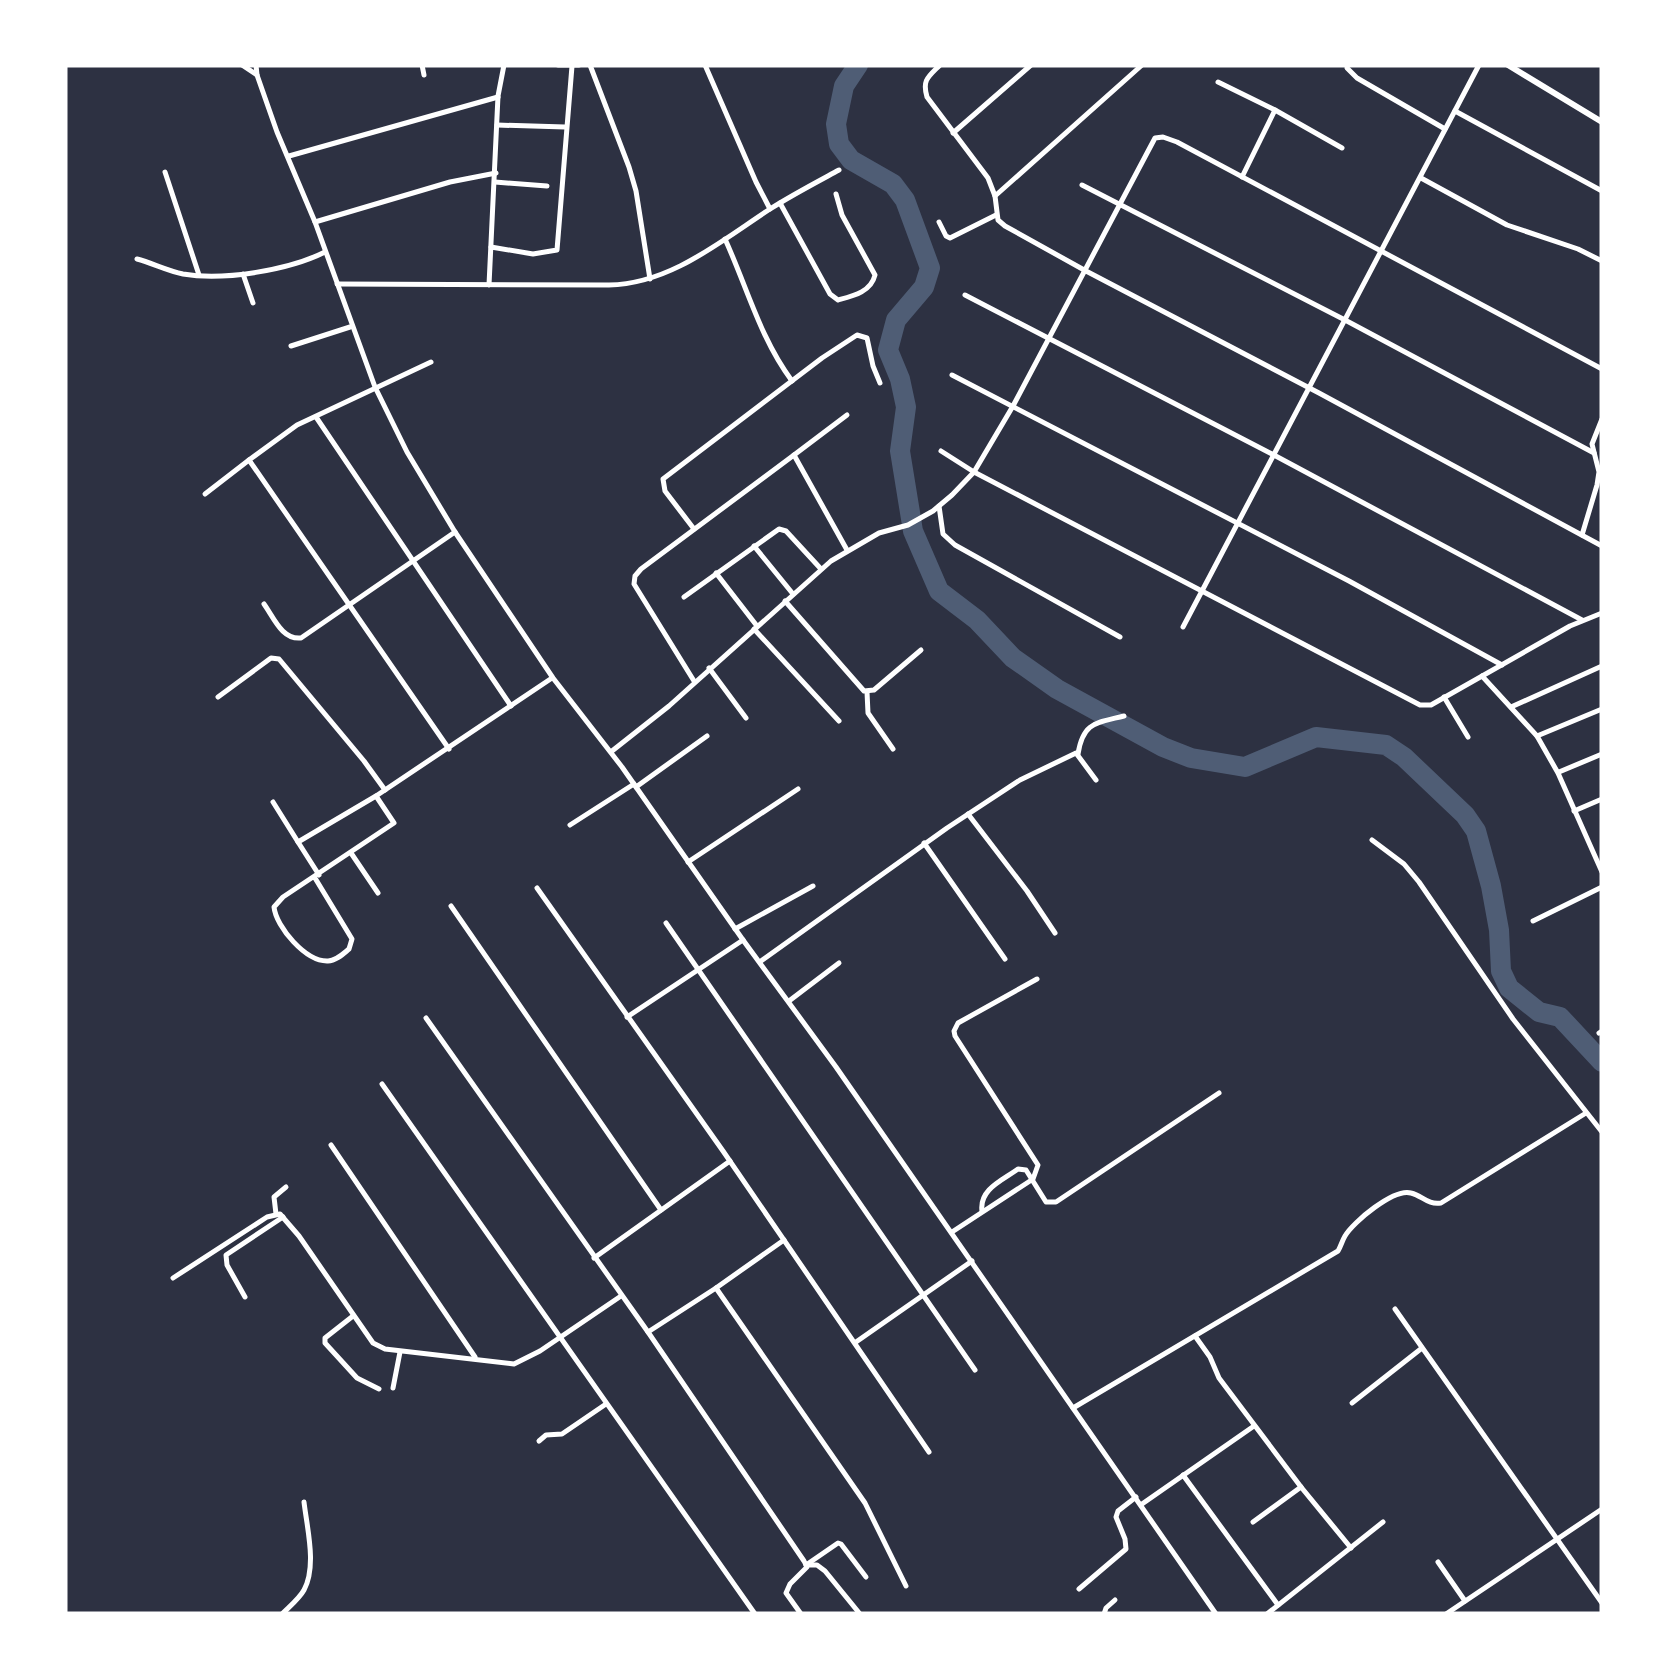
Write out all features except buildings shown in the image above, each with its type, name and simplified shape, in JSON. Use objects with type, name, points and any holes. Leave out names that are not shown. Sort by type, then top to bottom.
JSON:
[{"type":"street","points":[[242,65],[257,74]]},
{"type":"street","points":[[256,65],[375,387],[407,452],[455,532],[553,678],[635,785],[789,1001],[1216,1614]]},
{"type":"street","points":[[422,65],[424,75]]},
{"type":"street","points":[[489,286],[496,125],[504,65]]},
{"type":"street","points":[[558,65],[580,65]]},
{"type":"street","points":[[590,65],[633,179],[650,278]]},
{"type":"street","points":[[706,65],[770,210]]},
{"type":"street","points":[[940,65],[924,86],[927,97],[988,178],[995,196],[996,215],[1005,226],[1602,546]]},
{"type":"street","points":[[953,133],[1030,65]]},
{"type":"street","points":[[995,196],[1142,65]]},
{"type":"street","points":[[1183,627],[1479,65]]},
{"type":"street","points":[[1508,65],[1602,122]]},
{"type":"street","points":[[491,247],[533,254],[557,250],[572,66]]},
{"type":"street","points":[[1347,68],[1357,78],[1445,128]]},
{"type":"street","points":[[1218,82],[1342,148]]},
{"type":"street","points":[[290,156],[498,96]]},
{"type":"street","points":[[1242,177],[1275,110]]},
{"type":"street","points":[[1455,111],[1602,192]]},
{"type":"street","points":[[496,125],[565,127]]},
{"type":"street","points":[[610,752],[668,706],[820,569],[879,532],[908,525],[936,508],[974,472],[1086,271],[1152,142],[1159,136],[1602,369]]},
{"type":"street","points":[[337,284],[619,285],[650,278],[667,273],[726,240],[838,170]]},
{"type":"street","points":[[165,172],[199,275]]},
{"type":"street","points":[[315,222],[496,172]]},
{"type":"street","points":[[1421,178],[1507,225],[1602,260]]},
{"type":"street","points":[[495,182],[547,186]]},
{"type":"street","points":[[1082,185],[1594,453]]},
{"type":"street","points":[[780,203],[830,294],[838,300],[860,293],[874,281],[875,275],[842,215],[836,194]]},
{"type":"street","points":[[939,222],[950,238],[996,215]]},
{"type":"street","points":[[726,240],[758,323],[792,381]]},
{"type":"street","points":[[137,259],[178,273],[243,274],[325,252]]},
{"type":"street","points":[[243,274],[252,303]]},
{"type":"street","points":[[965,296],[1582,620]]},
{"type":"street","points":[[292,346],[352,326]]},
{"type":"street","points":[[694,529],[666,491],[663,479],[857,334],[866,338],[880,383]]},
{"type":"street","points":[[204,494],[298,425],[431,362]]},
{"type":"street","points":[[952,375],[1502,664]]},
{"type":"street","points":[[694,682],[634,582],[641,569],[847,415]]},
{"type":"street","points":[[316,416],[511,706]]},
{"type":"street","points":[[1582,535],[1597,486],[1599,472],[1592,444],[1602,419]]},
{"type":"street","points":[[942,451],[974,472],[1416,704],[1425,706],[1444,697],[1582,620],[1602,613]]},
{"type":"street","points":[[794,454],[847,550]]},
{"type":"street","points":[[249,460],[449,748]]},
{"type":"street","points":[[936,508],[943,534],[955,545],[1120,637]]},
{"type":"street","points":[[684,597],[773,532],[784,530],[820,569]]},
{"type":"street","points":[[264,604],[286,635],[294,640],[310,634],[455,532]]},
{"type":"street","points":[[754,546],[793,594]]},
{"type":"street","points":[[716,574],[756,627],[839,721]]},
{"type":"street","points":[[785,601],[867,692],[868,713],[894,749]]},
{"type":"street","points":[[867,692],[921,650]]},
{"type":"street","points":[[218,697],[270,658],[278,659],[385,790]]},
{"type":"street","points":[[1510,707],[1602,666]]},
{"type":"street","points":[[709,668],[746,718]]},
{"type":"street","points":[[1482,676],[1537,736],[1602,872]]},
{"type":"street","points":[[298,842],[376,796],[553,678]]},
{"type":"street","points":[[1444,697],[1468,737]]},
{"type":"street","points":[[1537,736],[1602,709]]},
{"type":"street","points":[[1096,780],[1078,754],[1081,736],[1090,726],[1124,716]]},
{"type":"street","points":[[570,825],[707,736]]},
{"type":"street","points":[[760,961],[968,814],[1037,770],[1078,754]]},
{"type":"street","points":[[1558,773],[1602,754]]},
{"type":"street","points":[[688,862],[798,788]]},
{"type":"street","points":[[273,802],[298,842],[317,876],[352,939],[349,949],[334,960],[323,960],[298,947],[274,910],[283,897],[317,876],[394,823],[376,796]]},
{"type":"street","points":[[1574,810],[1602,799]]},
{"type":"street","points":[[968,814],[1055,933]]},
{"type":"street","points":[[1372,840],[1404,864],[1419,882],[1506,1009],[1602,1132]]},
{"type":"street","points":[[924,843],[1005,958]]},
{"type":"street","points":[[1591,848],[1602,843]]},
{"type":"street","points":[[351,853],[378,892]]},
{"type":"street","points":[[736,929],[813,886]]},
{"type":"street","points":[[1533,921],[1602,886]]},
{"type":"street","points":[[536,888],[730,1161],[929,1452]]},
{"type":"street","points":[[452,906],[661,1210]]},
{"type":"street","points":[[666,923],[975,1370]]},
{"type":"street","points":[[627,1017],[743,940]]},
{"type":"street","points":[[789,1001],[839,964]]},
{"type":"street","points":[[952,1232],[1032,1179],[1038,1166],[954,1031],[958,1024],[1037,979]]},
{"type":"street","points":[[426,1018],[648,1332],[807,1566]]},
{"type":"street","points":[[382,1084],[754,1614]]},
{"type":"street","points":[[982,1212],[984,1194],[1018,1169],[1026,1170],[1046,1202],[1056,1202],[1219,1093]]},
{"type":"street","points":[[1072,1408],[1338,1250],[1345,1236],[1387,1198],[1404,1192],[1441,1203],[1586,1113]]},
{"type":"street","points":[[331,1145],[476,1358]]},
{"type":"street","points":[[594,1258],[730,1161]]},
{"type":"street","points":[[286,1187],[274,1197],[279,1215],[373,1343],[385,1349],[514,1364],[540,1351],[620,1296]]},
{"type":"street","points":[[173,1278],[266,1217],[279,1215]]},
{"type":"street","points":[[245,1297],[227,1265],[226,1255],[279,1215]]},
{"type":"street","points":[[648,1332],[784,1240]]},
{"type":"street","points":[[856,1342],[972,1262]]},
{"type":"street","points":[[716,1288],[865,1503],[906,1586]]},
{"type":"street","points":[[1395,1309],[1602,1603]]},
{"type":"street","points":[[354,1316],[330,1333],[325,1343],[357,1378],[379,1389]]},
{"type":"street","points":[[1195,1336],[1210,1357],[1218,1378],[1351,1548]]},
{"type":"street","points":[[1352,1403],[1422,1348]]},
{"type":"street","points":[[393,1388],[400,1351]]},
{"type":"street","points":[[539,1441],[546,1435],[562,1434],[606,1404]]},
{"type":"street","points":[[1141,1504],[1254,1426]]},
{"type":"street","points":[[1183,1475],[1278,1606]]},
{"type":"street","points":[[1253,1522],[1301,1487]]},
{"type":"street","points":[[1079,1589],[1126,1549],[1116,1517],[1118,1510],[1136,1497]]},
{"type":"street","points":[[282,1614],[309,1579],[304,1502]]},
{"type":"street","points":[[1446,1614],[1602,1509]]},
{"type":"street","points":[[1268,1614],[1383,1522]]},
{"type":"street","points":[[801,1614],[788,1598],[787,1588],[807,1566],[838,1543],[866,1577]]},
{"type":"street","points":[[1438,1562],[1465,1601]]},
{"type":"street","points":[[807,1566],[823,1568],[860,1614]]},
{"type":"street","points":[[1104,1614],[1115,1600]]},
{"type":"waterway","points":[[858,65],[844,86],[836,124],[839,144],[851,160],[893,184],[905,200],[930,268],[924,287],[896,320],[888,350],[906,407],[900,451],[913,531],[939,591],[977,620],[1013,658],[1057,689],[1163,747],[1191,758],[1245,767],[1316,737],[1386,745],[1404,757],[1465,815],[1476,831],[1499,930],[1501,971],[1509,988],[1539,1012],[1560,1017],[1602,1062]]}]
